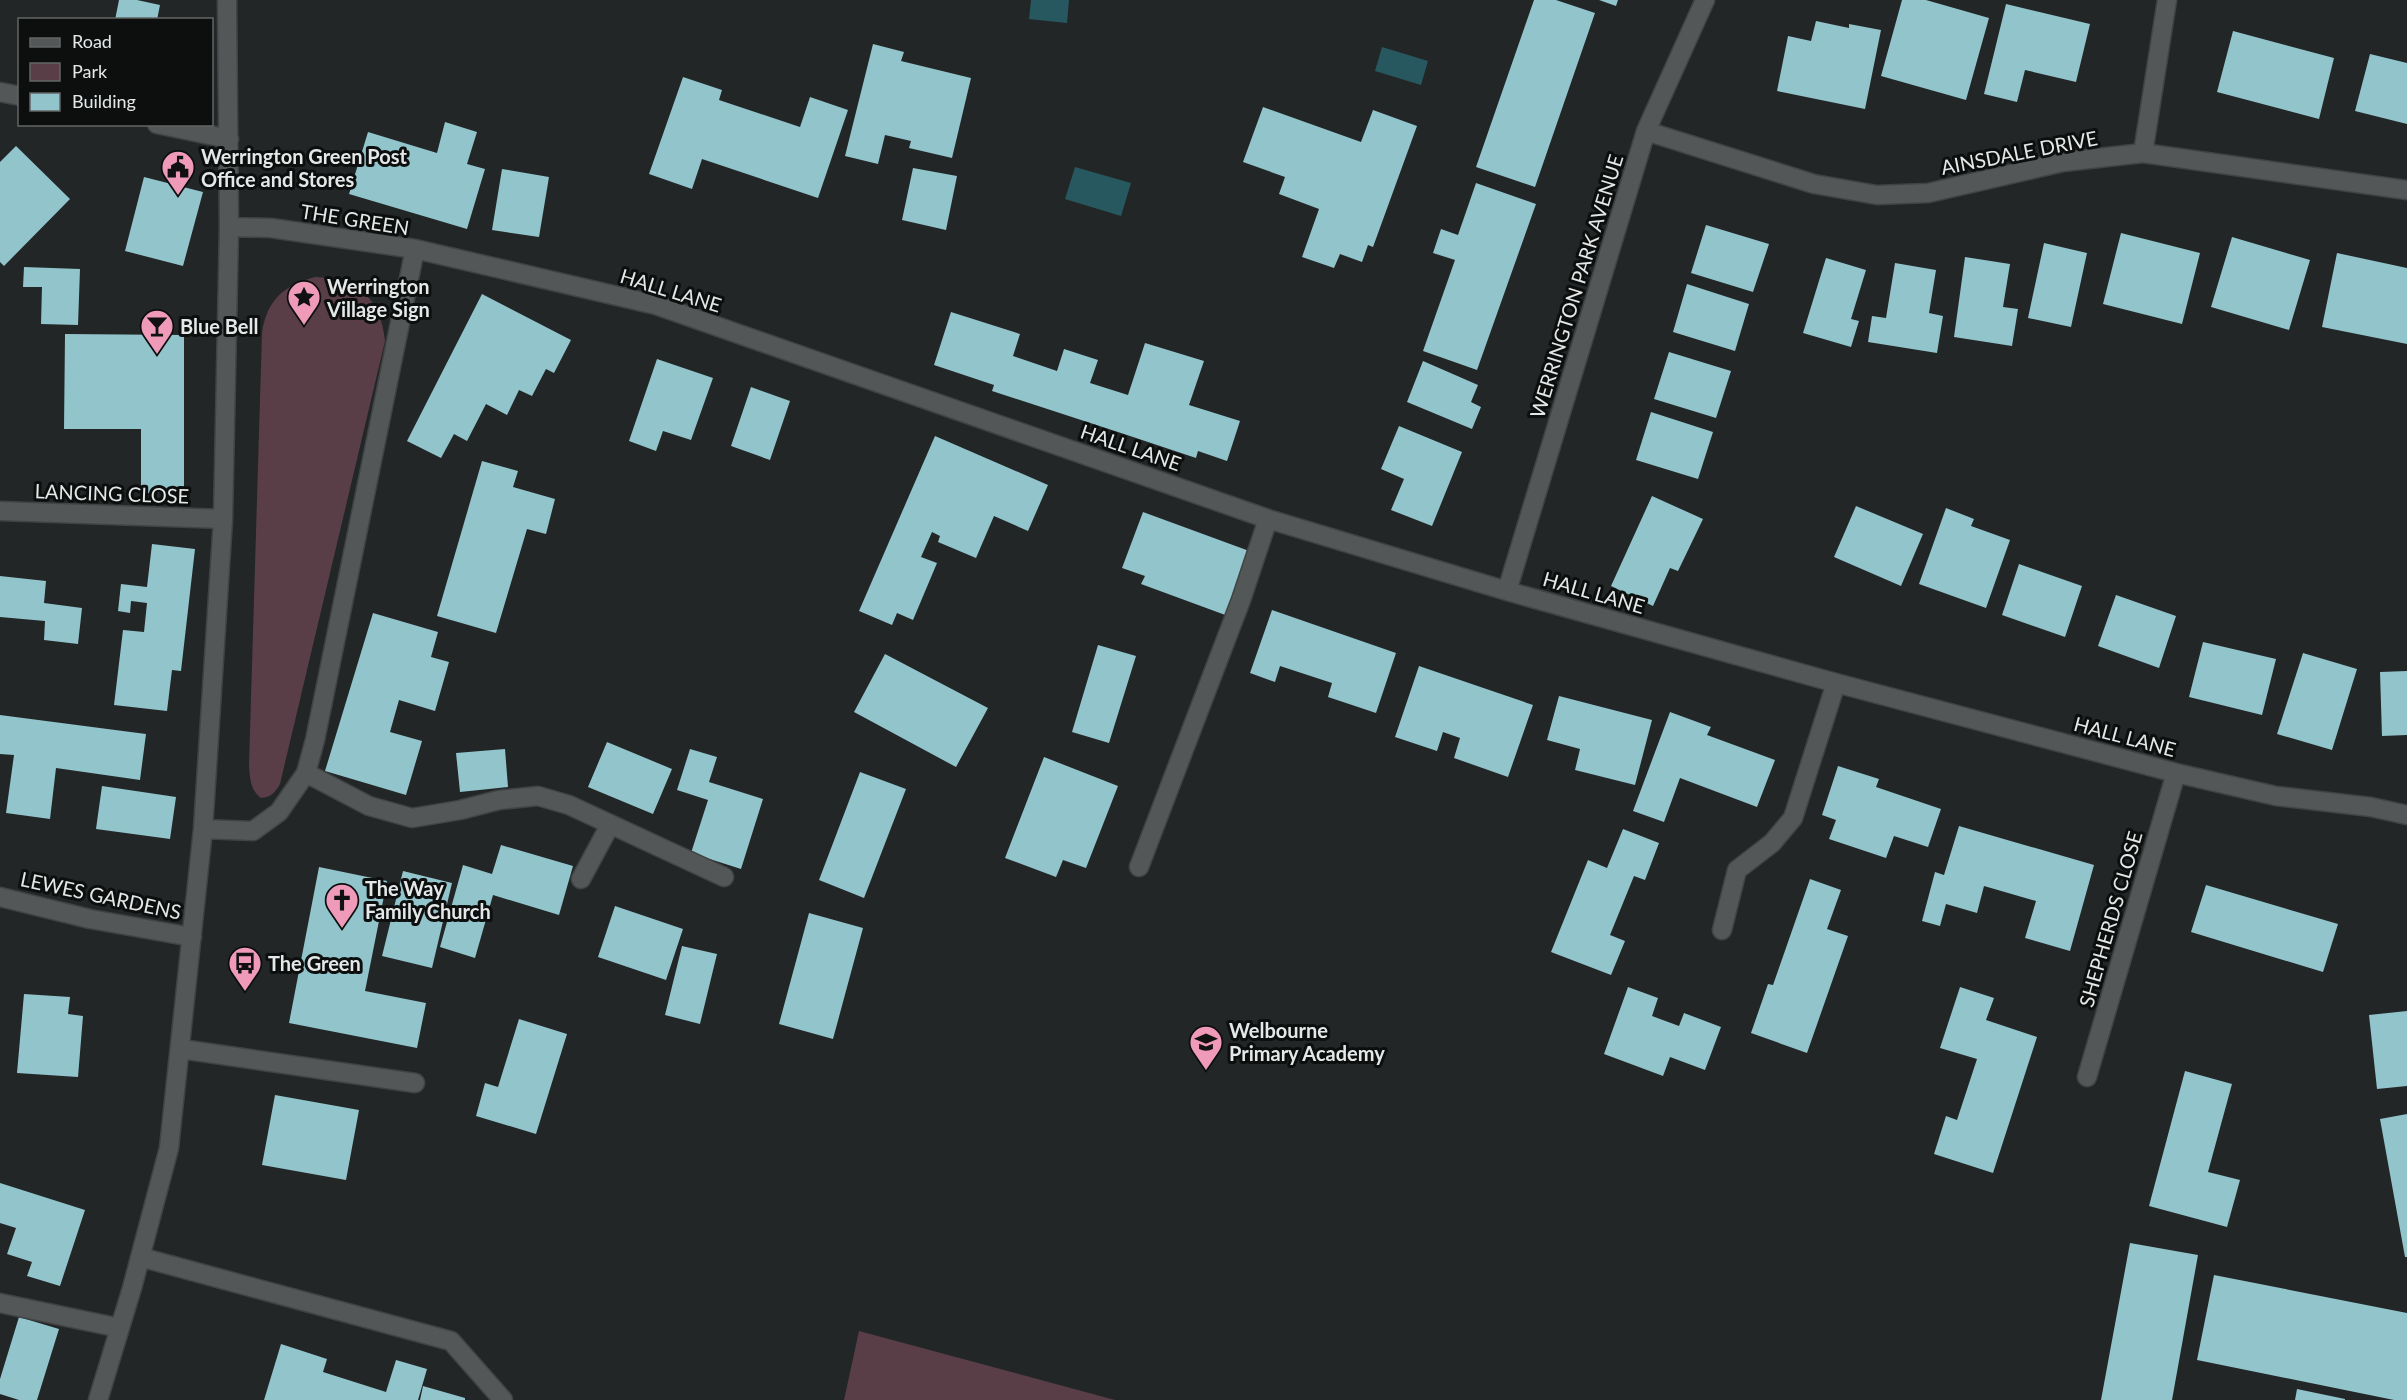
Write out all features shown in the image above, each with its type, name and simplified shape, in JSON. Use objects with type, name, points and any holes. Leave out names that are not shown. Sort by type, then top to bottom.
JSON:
[{"type":"street","points":[[98,1400],[169,1148],[203,829],[223,519],[229,227],[227,0]]},
{"type":"street","name":"WERRINGTON PARK AVENUE","points":[[1507,591],[1646,131],[1705,0]]},
{"type":"street","points":[[2143,153],[2167,0]]},
{"type":"street","points":[[0,92],[18,96]]},
{"type":"street","points":[[167,126],[229,139]]},
{"type":"street","name":"AINSDALE DRIVE","points":[[1646,131],[1814,184],[1877,195],[1928,193],[2063,162],[2143,153],[2407,190]]},
{"type":"street","name":"THE GREEN","points":[[203,829],[253,831],[279,812],[306,773],[317,729],[415,249],[271,228],[229,227]]},
{"type":"street","name":"HALL LANE","points":[[415,249],[656,305],[1268,519],[1507,591],[1836,683],[2176,773],[2276,796],[2371,807],[2407,815]]},
{"type":"street","name":"LANCING CLOSE","points":[[0,511],[223,519]]},
{"type":"street","points":[[1139,867],[1241,600],[1268,519]]},
{"type":"street","points":[[1722,930],[1737,870],[1772,843],[1794,818],[1836,683]]},
{"type":"street","points":[[306,773],[369,806],[412,818],[499,800],[538,796],[569,805],[724,877]]},
{"type":"street","name":"SHEPHERDS CLOSE","points":[[2087,1077],[2176,773]]},
{"type":"street","points":[[581,879],[610,825]]},
{"type":"street","name":"LEWES GARDENS","points":[[0,897],[90,919],[192,937]]},
{"type":"street","points":[[181,1049],[415,1083]]},
{"type":"street","points":[[140,1257],[451,1341],[503,1400]]},
{"type":"street","points":[[0,1303],[120,1328]]},
{"type":"green space","points":[[315,277],[343,281],[364,293],[378,313],[385,341],[280,784],[272,794],[261,798],[257,795],[250,779],[249,765],[262,333],[264,321],[278,296],[294,285]]},
{"type":"green space","points":[[859,1331],[1115,1400],[844,1400]]},
{"type":"water","points":[[1031,0],[1069,0],[1067,23],[1029,19]]},
{"type":"water","points":[[1382,47],[1428,61],[1421,85],[1375,71]]},
{"type":"water","points":[[1075,167],[1131,183],[1121,216],[1065,199]]},
{"type":"building","points":[[119,0],[137,0],[160,5],[157,18],[115,18]]},
{"type":"building","points":[[1534,0],[1556,0],[1595,13],[1535,187],[1476,167]]},
{"type":"building","points":[[1599,0],[1618,0],[1616,6]]},
{"type":"building","points":[[1902,0],[1926,0],[1989,18],[1966,100],[1881,76]]},
{"type":"building","points":[[2006,4],[2090,24],[2076,82],[2025,70],[2017,102],[1984,94]]},
{"type":"building","points":[[1816,21],[1849,28],[1849,24],[1881,30],[1865,109],[1777,91],[1788,36],[1811,41]]},
{"type":"building","points":[[2233,31],[2334,58],[2319,119],[2217,92]]},
{"type":"building","points":[[873,44],[904,52],[901,61],[971,78],[952,158],[909,148],[911,141],[885,135],[878,164],[845,156]]},
{"type":"building","points":[[2370,54],[2407,63],[2407,124],[2355,111]]},
{"type":"building","points":[[683,77],[722,90],[719,100],[800,127],[810,97],[848,110],[818,198],[702,159],[692,189],[649,174]]},
{"type":"building","points":[[1263,107],[1361,142],[1373,110],[1417,126],[1373,247],[1368,245],[1362,262],[1340,254],[1334,268],[1302,257],[1319,209],[1279,194],[1285,177],[1243,162]]},
{"type":"building","points":[[445,122],[477,132],[467,164],[485,169],[467,229],[349,194],[368,132],[437,153]]},
{"type":"building","points":[[16,146],[70,199],[4,266],[0,262],[0,162]]},
{"type":"building","points":[[913,168],[957,176],[946,230],[902,220]]},
{"type":"building","points":[[502,169],[549,177],[539,237],[492,230]]},
{"type":"building","points":[[144,177],[203,192],[183,266],[125,251]]},
{"type":"building","points":[[1476,183],[1536,204],[1477,370],[1423,351],[1455,260],[1433,253],[1441,229],[1458,235]]},
{"type":"building","points":[[1706,225],[1769,244],[1753,292],[1691,273]]},
{"type":"building","points":[[2121,233],[2200,253],[2182,324],[2103,304]]},
{"type":"building","points":[[2232,237],[2310,260],[2289,330],[2211,307]]},
{"type":"building","points":[[2044,243],[2087,253],[2071,327],[2028,318]]},
{"type":"building","points":[[2337,253],[2407,268],[2407,344],[2322,327]]},
{"type":"building","points":[[1965,257],[2010,264],[2003,307],[2018,309],[2012,346],[1954,337]]},
{"type":"building","points":[[1826,258],[1866,270],[1851,319],[1859,321],[1851,347],[1803,333]]},
{"type":"building","points":[[1895,263],[1936,270],[1929,313],[1943,316],[1937,353],[1868,342],[1872,316],[1886,318]]},
{"type":"building","points":[[24,267],[80,269],[78,325],[41,324],[42,287],[23,287]]},
{"type":"building","points":[[1687,284],[1749,304],[1735,351],[1673,332]]},
{"type":"building","points":[[482,294],[571,340],[554,373],[546,369],[532,396],[519,390],[507,415],[486,404],[467,441],[454,434],[441,458],[407,441]]},
{"type":"building","points":[[951,312],[1020,334],[1013,356],[1057,371],[1064,349],[1098,360],[1090,383],[1128,395],[1145,343],[1204,361],[1189,405],[1240,421],[1227,461],[1198,451],[1196,458],[992,391],[994,385],[934,365]]},
{"type":"building","points":[[65,334],[184,335],[184,493],[141,493],[141,429],[64,429]]},
{"type":"building","points":[[1669,352],[1731,371],[1716,418],[1654,399]]},
{"type":"building","points":[[657,359],[713,378],[691,440],[663,431],[656,451],[629,441]]},
{"type":"building","points":[[1423,361],[1478,385],[1471,402],[1481,407],[1472,429],[1407,402]]},
{"type":"building","points":[[751,387],[790,401],[770,460],[731,446]]},
{"type":"building","points":[[1651,412],[1713,432],[1698,479],[1636,460]]},
{"type":"building","points":[[1399,426],[1462,452],[1432,526],[1391,510],[1404,479],[1381,469]]},
{"type":"building","points":[[935,436],[1048,485],[1028,531],[994,516],[976,558],[938,542],[940,536],[932,532],[921,557],[937,563],[913,620],[897,613],[892,625],[859,611]]},
{"type":"building","points":[[482,461],[518,471],[513,487],[555,499],[546,534],[527,529],[496,633],[437,616]]},
{"type":"building","points":[[1652,496],[1703,519],[1678,571],[1670,568],[1653,606],[1611,586]]},
{"type":"building","points":[[1856,506],[1923,534],[1901,586],[1834,557]]},
{"type":"building","points":[[1946,508],[1974,519],[1971,526],[2010,540],[1986,608],[1919,584]]},
{"type":"building","points":[[1143,512],[1252,552],[1228,616],[1141,584],[1145,576],[1122,568]]},
{"type":"building","points":[[152,544],[195,549],[181,671],[172,670],[167,711],[114,705],[123,630],[144,632],[147,603],[131,601],[130,613],[118,611],[121,584],[147,587]]},
{"type":"building","points":[[2019,564],[2082,586],[2065,637],[2002,615]]},
{"type":"building","points":[[0,576],[46,581],[44,603],[82,608],[78,644],[44,640],[45,621],[0,617]]},
{"type":"building","points":[[2116,595],[2176,616],[2159,668],[2098,646]]},
{"type":"building","points":[[1272,610],[1396,653],[1376,713],[1328,697],[1332,683],[1280,666],[1275,682],[1250,673]]},
{"type":"building","points":[[373,613],[438,632],[431,657],[449,662],[435,711],[399,700],[390,732],[422,741],[406,795],[325,771]]},
{"type":"building","points":[[2203,642],[2276,659],[2262,715],[2189,697]]},
{"type":"building","points":[[1098,645],[1136,656],[1109,743],[1072,732]]},
{"type":"building","points":[[2303,653],[2357,669],[2332,750],[2277,734]]},
{"type":"building","points":[[885,654],[988,708],[956,767],[854,712]]},
{"type":"building","points":[[1419,666],[1533,705],[1508,777],[1454,758],[1460,738],[1443,732],[1437,751],[1395,737]]},
{"type":"building","points":[[2407,671],[2407,735],[2382,736],[2380,672]]},
{"type":"building","points":[[1559,696],[1652,720],[1635,785],[1575,770],[1580,749],[1547,740]]},
{"type":"building","points":[[1670,712],[1711,727],[1707,735],[1775,760],[1757,807],[1680,778],[1664,822],[1633,811]]},
{"type":"building","points":[[0,715],[146,734],[140,780],[56,768],[50,819],[6,813],[14,755],[0,754]]},
{"type":"building","points":[[607,742],[672,769],[653,814],[588,787]]},
{"type":"building","points":[[505,749],[508,787],[460,792],[456,753]]},
{"type":"building","points":[[690,749],[717,757],[709,782],[763,799],[741,869],[691,853],[708,800],[677,790]]},
{"type":"building","points":[[1044,757],[1118,786],[1086,868],[1063,860],[1056,877],[1005,858]]},
{"type":"building","points":[[1838,766],[1879,779],[1876,787],[1941,809],[1928,847],[1894,836],[1886,858],[1829,839],[1836,820],[1822,815]]},
{"type":"building","points":[[860,772],[906,789],[864,898],[819,880]]},
{"type":"building","points":[[102,786],[176,797],[170,839],[96,829]]},
{"type":"building","points":[[1959,826],[2094,865],[2070,951],[2025,938],[2036,901],[1984,886],[1977,913],[1946,904],[1940,926],[1922,921],[1935,872],[1944,875]]},
{"type":"building","points":[[1623,829],[1659,843],[1645,880],[1634,876],[1610,935],[1625,941],[1611,975],[1551,952],[1588,860],[1607,868]]},
{"type":"building","points":[[501,845],[573,866],[559,915],[493,895],[475,958],[440,947],[463,865],[492,874]]},
{"type":"building","name":"The Way Family Church","points":[[319,867],[387,881],[365,991],[426,1003],[417,1048],[289,1023]]},
{"type":"building","points":[[403,871],[452,883],[432,968],[382,956]]},
{"type":"building","points":[[1810,879],[1841,890],[1827,929],[1848,936],[1807,1053],[1751,1033],[1768,984],[1773,985]]},
{"type":"building","points":[[2206,885],[2338,924],[2323,972],[2191,932]]},
{"type":"building","points":[[615,906],[683,929],[666,980],[598,957]]},
{"type":"building","points":[[809,913],[863,928],[833,1039],[779,1024]]},
{"type":"building","points":[[682,946],[717,954],[700,1024],[665,1015]]},
{"type":"building","points":[[1628,987],[1658,998],[1652,1016],[1679,1026],[1684,1013],[1721,1027],[1705,1070],[1670,1057],[1663,1076],[1604,1054]]},
{"type":"building","points":[[1960,987],[1994,998],[1986,1020],[2037,1037],[1993,1173],[1934,1154],[1946,1116],[1957,1120],[1977,1059],[1940,1048]]},
{"type":"building","points":[[24,994],[70,997],[68,1014],[83,1016],[78,1077],[17,1073]]},
{"type":"building","points":[[2407,1011],[2407,1086],[2377,1089],[2369,1015]]},
{"type":"building","points":[[519,1019],[567,1034],[536,1134],[476,1116],[485,1083],[498,1087]]},
{"type":"building","points":[[2185,1071],[2232,1084],[2208,1172],[2240,1180],[2227,1227],[2149,1206]]},
{"type":"building","points":[[275,1095],[359,1110],[346,1180],[262,1165]]},
{"type":"building","points":[[2407,1114],[2407,1257],[2405,1257],[2380,1119]]},
{"type":"building","points":[[0,1183],[85,1210],[60,1286],[27,1276],[32,1262],[7,1254],[16,1228],[0,1223]]},
{"type":"building","points":[[2130,1243],[2198,1255],[2172,1400],[2101,1400]]},
{"type":"building","points":[[2214,1275],[2407,1313],[2407,1400],[2394,1400],[2197,1360]]},
{"type":"building","points":[[19,1317],[59,1329],[37,1400],[19,1400],[0,1394],[0,1379]]},
{"type":"building","points":[[281,1344],[327,1359],[323,1372],[386,1392],[396,1360],[427,1369],[418,1400],[264,1400]]},
{"type":"building","points":[[423,1386],[465,1398],[465,1400],[420,1400]]},
{"type":"building","points":[[2297,1389],[2345,1399],[2345,1400],[2295,1400]]},
{"type":"place","name":"Werrington Green Post Office and Stores","points":[[178,196]]},
{"type":"place","name":"Werrington Village Sign","points":[[304,326]]},
{"type":"place","name":"Blue Bell","points":[[157,355]]},
{"type":"place","name":"The Way Family Church","points":[[342,929]]},
{"type":"place","name":"The Green","points":[[245,992]]},
{"type":"place","name":"Welbourne Primary Academy","points":[[1206,1071]]}]
